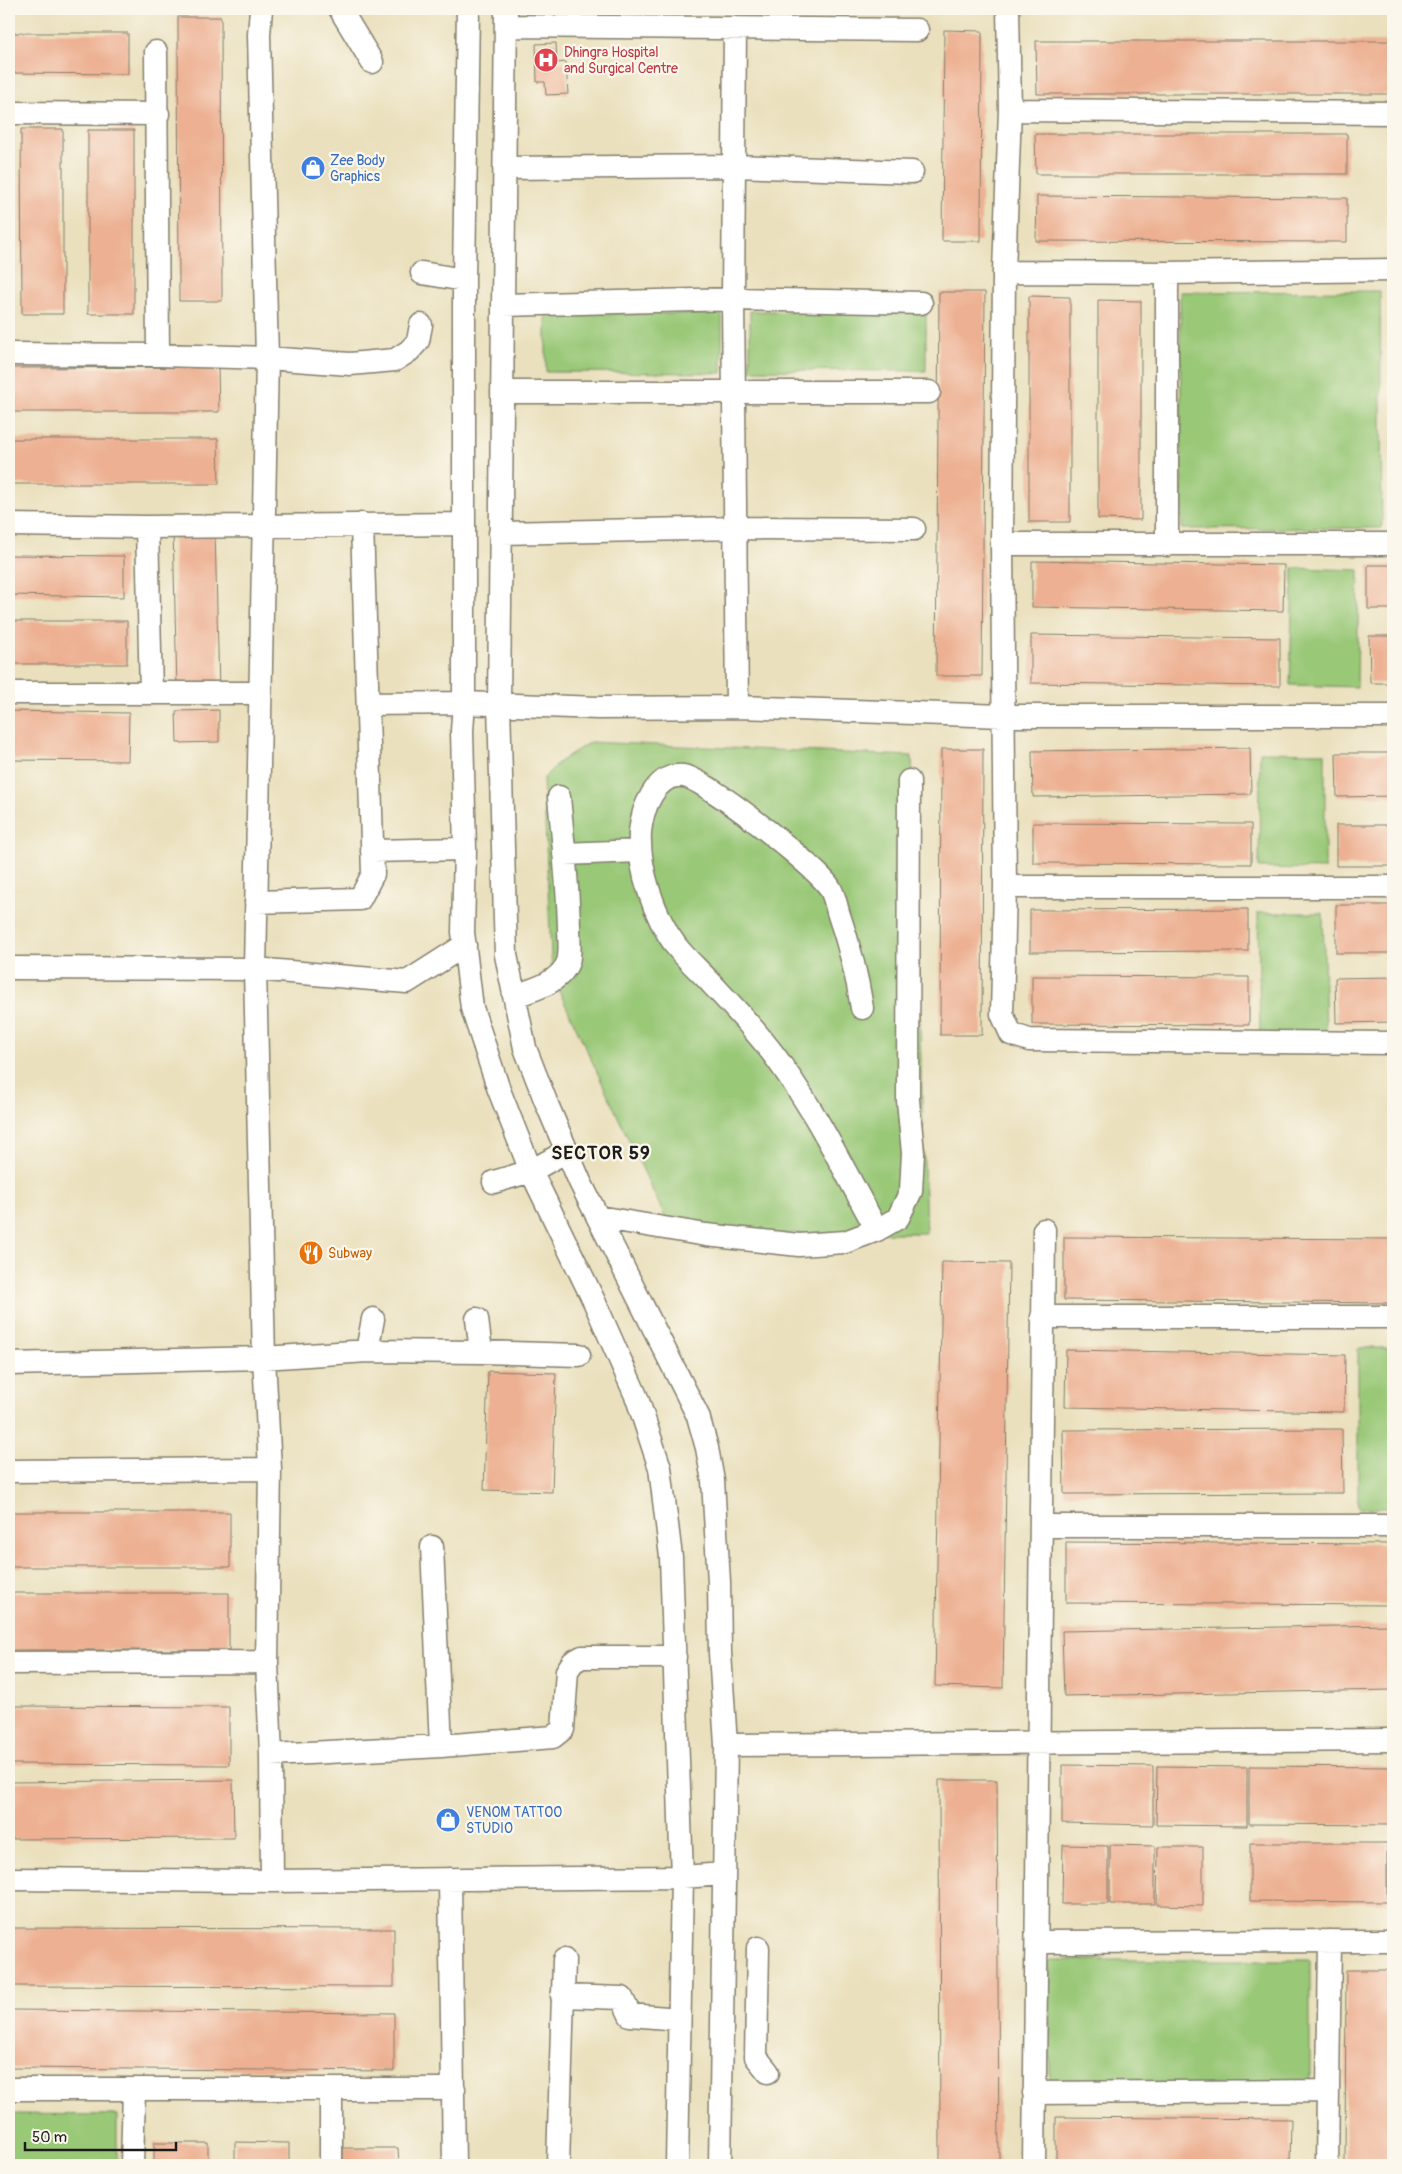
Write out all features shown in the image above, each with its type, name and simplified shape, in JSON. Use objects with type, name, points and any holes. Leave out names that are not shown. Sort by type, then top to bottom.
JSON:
[{"type":"street","points":[[261,9],[259,35],[267,358],[262,526],[255,969],[264,1358],[270,1468],[267,1662],[271,1755],[272,1881]]},
{"type":"street","points":[[340,9],[372,62]]},
{"type":"street","points":[[468,9],[464,280],[464,703],[462,731],[465,945],[472,1008],[499,1090],[531,1171],[594,1300],[637,1398],[660,1468],[672,1557],[682,1878],[677,2165]]},
{"type":"street","points":[[1008,9],[1010,110],[1004,272],[1002,544],[1005,887],[1002,1014],[1011,1034],[1029,1040],[1393,1043]]},
{"type":"street","points":[[720,2165],[726,1745],[720,1653],[717,1534],[713,1482],[707,1448],[698,1416],[598,1217],[567,1151],[525,1048],[506,955],[498,704],[506,168],[506,17],[735,28],[917,30]]},
{"type":"street","points":[[735,28],[733,299],[737,708]]},
{"type":"street","points":[[156,52],[158,114],[158,354]]},
{"type":"street","points":[[1010,110],[1393,113]]},
{"type":"street","points":[[9,113],[158,114]]},
{"type":"street","points":[[506,168],[735,166],[912,172]]},
{"type":"street","points":[[1004,272],[1167,273],[1393,270]]},
{"type":"street","points":[[422,273],[464,280]]},
{"type":"street","points":[[1167,273],[1167,544]]},
{"type":"street","points":[[503,305],[733,299],[921,303]]},
{"type":"street","points":[[9,354],[158,354],[267,358],[350,364],[395,360],[409,351],[418,342],[422,325]]},
{"type":"street","points":[[502,392],[928,392]]},
{"type":"street","points":[[256,902],[360,898],[373,874],[362,524]]},
{"type":"street","points":[[9,525],[262,526],[463,524]]},
{"type":"street","points":[[147,526],[151,692]]},
{"type":"street","points":[[500,534],[736,528],[914,530]]},
{"type":"street","points":[[1002,544],[1393,544]]},
{"type":"street","points":[[9,693],[259,693]]},
{"type":"street","points":[[368,704],[464,703],[598,708],[737,708],[1004,716],[1393,716]]},
{"type":"street","points":[[862,1008],[855,965],[830,889],[803,860],[724,799],[693,779],[684,776],[664,782],[656,789],[645,808],[641,821],[639,851],[642,866],[665,930],[677,948],[741,1015],[784,1068],[822,1129],[877,1230]]},
{"type":"street","points":[[598,1217],[706,1235],[799,1246],[845,1242],[877,1230],[898,1218],[911,1191],[913,1153],[908,1100],[909,781]]},
{"type":"street","points":[[514,996],[549,982],[563,970],[568,962],[570,952],[569,903],[558,797]]},
{"type":"street","points":[[372,851],[465,849]]},
{"type":"street","points":[[564,854],[639,851]]},
{"type":"street","points":[[1005,887],[1393,887]]},
{"type":"street","points":[[9,968],[255,969],[407,982],[465,945]]},
{"type":"street","points":[[494,1182],[531,1171],[567,1151]]},
{"type":"street","points":[[1034,2165],[1038,1942],[1044,1230]]},
{"type":"street","points":[[1042,1317],[1393,1318]]},
{"type":"street","points":[[367,1351],[374,1319]]},
{"type":"street","points":[[477,1319],[481,1352]]},
{"type":"street","points":[[9,1364],[264,1358],[367,1351],[580,1355]]},
{"type":"street","points":[[9,1471],[270,1468]]},
{"type":"street","points":[[1041,1526],[1393,1526]]},
{"type":"street","points":[[432,1547],[440,1746]]},
{"type":"street","points":[[271,1755],[440,1746],[553,1737],[560,1734],[563,1729],[567,1672],[573,1662],[582,1657],[675,1657]]},
{"type":"street","points":[[9,1663],[267,1662]]},
{"type":"street","points":[[726,1745],[1393,1740]]},
{"type":"street","points":[[9,1879],[272,1881],[682,1878],[724,1874]]},
{"type":"street","points":[[450,1879],[454,2165]]},
{"type":"street","points":[[1327,2165],[1330,1941]]},
{"type":"street","points":[[1038,1942],[1393,1941]]},
{"type":"street","points":[[722,2053],[762,2064],[758,1948]]},
{"type":"street","points":[[558,2165],[564,1960]]},
{"type":"street","points":[[562,1996],[622,1998],[630,2016],[679,2019]]},
{"type":"street","points":[[9,2089],[454,2089]]},
{"type":"street","points":[[331,2089],[331,2165]]},
{"type":"street","points":[[132,2165],[134,2090]]},
{"type":"street","points":[[1034,2094],[1327,2091]]},
{"type":"green space","points":[[1380,291],[1382,528],[1182,529],[1180,292]]},
{"type":"green space","points":[[750,311],[926,313],[926,371],[750,370]]},
{"type":"green space","points":[[546,313],[722,314],[722,373],[546,372]]},
{"type":"green space","points":[[1293,568],[1359,570],[1357,687],[1290,685]]},
{"type":"green space","points":[[590,742],[912,756],[926,1233],[673,1234],[552,976],[543,779],[559,762]]},
{"type":"green space","points":[[1260,752],[1325,753],[1325,869],[1259,868]]},
{"type":"green space","points":[[1258,913],[1323,913],[1326,1033],[1260,1034]]},
{"type":"green space","points":[[1358,1348],[1393,1348],[1393,1508],[1358,1508]]},
{"type":"green space","points":[[1049,1960],[1310,1960],[1310,2085],[1050,2085]]},
{"type":"green space","points":[[9,2114],[117,2115],[117,2165],[9,2165]]},
{"type":"building","points":[[178,17],[221,17],[222,301],[179,301]]},
{"type":"building","points":[[944,30],[982,31],[981,241],[942,241]]},
{"type":"building","points":[[9,33],[128,33],[128,74],[9,73]]},
{"type":"building","points":[[1036,41],[1393,41],[1393,94],[1037,94]]},
{"type":"building","points":[[556,43],[557,63],[566,62],[568,94],[546,95],[545,82],[537,82],[536,44]]},
{"type":"building","points":[[21,129],[63,129],[63,314],[22,314]]},
{"type":"building","points":[[88,130],[134,130],[134,314],[88,314]]},
{"type":"building","points":[[1035,134],[1347,134],[1347,174],[1036,174]]},
{"type":"building","points":[[1037,196],[1347,198],[1347,242],[1036,241]]},
{"type":"building","points":[[939,292],[985,292],[982,676],[936,676]]},
{"type":"building","points":[[1029,296],[1070,297],[1070,522],[1029,522]]},
{"type":"building","points":[[1098,300],[1141,301],[1141,520],[1098,519]]},
{"type":"building","points":[[218,367],[219,412],[9,412],[9,368]]},
{"type":"building","points":[[9,439],[218,439],[219,484],[9,484]]},
{"type":"building","points":[[173,531],[215,531],[219,689],[177,689]]},
{"type":"building","points":[[9,555],[124,556],[124,597],[9,595]]},
{"type":"building","points":[[1032,561],[1284,565],[1283,611],[1032,607]]},
{"type":"building","points":[[1368,565],[1393,565],[1393,609],[1368,609]]},
{"type":"building","points":[[9,621],[127,621],[127,664],[9,664]]},
{"type":"building","points":[[1031,635],[1280,638],[1280,686],[1031,683]]},
{"type":"building","points":[[1369,636],[1393,636],[1393,683],[1370,683]]},
{"type":"building","points":[[219,710],[219,742],[177,743],[176,711]]},
{"type":"building","points":[[9,711],[129,713],[128,761],[9,760]]},
{"type":"building","points":[[1250,748],[1251,794],[1033,797],[1032,751]]},
{"type":"building","points":[[941,749],[983,749],[982,1035],[940,1035]]},
{"type":"building","points":[[1336,753],[1393,753],[1393,796],[1337,797]]},
{"type":"building","points":[[1033,823],[1251,824],[1251,864],[1033,863]]},
{"type":"building","points":[[1336,825],[1393,825],[1393,866],[1336,866]]},
{"type":"building","points":[[1336,905],[1393,905],[1393,953],[1336,953]]},
{"type":"building","points":[[1248,909],[1248,951],[1030,952],[1030,910]]},
{"type":"building","points":[[1032,976],[1249,977],[1249,1025],[1032,1024]]},
{"type":"building","points":[[1393,977],[1393,1022],[1336,1023],[1335,978]]},
{"type":"building","points":[[1064,1237],[1393,1239],[1393,1303],[1064,1300]]},
{"type":"building","points":[[942,1262],[1009,1263],[1003,1688],[935,1686]]},
{"type":"building","points":[[1066,1350],[1345,1355],[1344,1412],[1065,1407]]},
{"type":"building","points":[[488,1371],[556,1373],[552,1492],[484,1490]]},
{"type":"building","points":[[1342,1429],[1343,1493],[1064,1494],[1063,1430]]},
{"type":"building","points":[[9,1512],[230,1512],[230,1567],[9,1567]]},
{"type":"building","points":[[1066,1542],[1393,1544],[1393,1605],[1066,1603]]},
{"type":"building","points":[[9,1593],[229,1593],[229,1650],[9,1650]]},
{"type":"building","points":[[1393,1625],[1393,1690],[1064,1696],[1062,1631]]},
{"type":"building","points":[[9,1706],[229,1707],[229,1765],[9,1764]]},
{"type":"building","points":[[1062,1765],[1153,1766],[1153,1825],[1062,1823]]},
{"type":"building","points":[[1157,1766],[1247,1767],[1247,1826],[1156,1825]]},
{"type":"building","points":[[1249,1766],[1393,1767],[1393,1825],[1249,1824]]},
{"type":"building","points":[[233,1780],[234,1838],[9,1839],[9,1782]]},
{"type":"building","points":[[939,1780],[997,1780],[999,2165],[940,2165]]},
{"type":"building","points":[[1250,1843],[1387,1843],[1387,1902],[1250,1901]]},
{"type":"building","points":[[1389,1843],[1393,1843],[1393,1902],[1388,1902]]},
{"type":"building","points":[[1063,1845],[1108,1846],[1108,1904],[1062,1904]]},
{"type":"building","points":[[1110,1845],[1155,1846],[1155,1904],[1110,1904]]},
{"type":"building","points":[[1158,1847],[1203,1847],[1203,1906],[1157,1905]]},
{"type":"building","points":[[9,1928],[394,1929],[394,1987],[9,1986]]},
{"type":"building","points":[[1346,1970],[1393,1970],[1393,2165],[1345,2165]]},
{"type":"building","points":[[9,2010],[394,2013],[394,2071],[9,2068]]},
{"type":"building","points":[[1056,2117],[1291,2119],[1290,2165],[1056,2165]]},
{"type":"building","points":[[235,2142],[289,2143],[289,2165],[235,2165]]},
{"type":"building","points":[[154,2143],[208,2143],[208,2165],[154,2165]]},
{"type":"building","points":[[343,2148],[398,2148],[399,2165],[343,2165]]},
{"type":"place","name":"Dhingra Hospital and Surgical Centre","points":[[546,60]]},
{"type":"place","name":"Zee Body Graphics","points":[[313,168]]},
{"type":"place","name":"Subway","points":[[311,1253]]},
{"type":"place","name":"VENOM TATTOO STUDIO","points":[[448,1820]]},
{"type":"district","name":"SECTOR 59","points":[[601,1153]]}]
